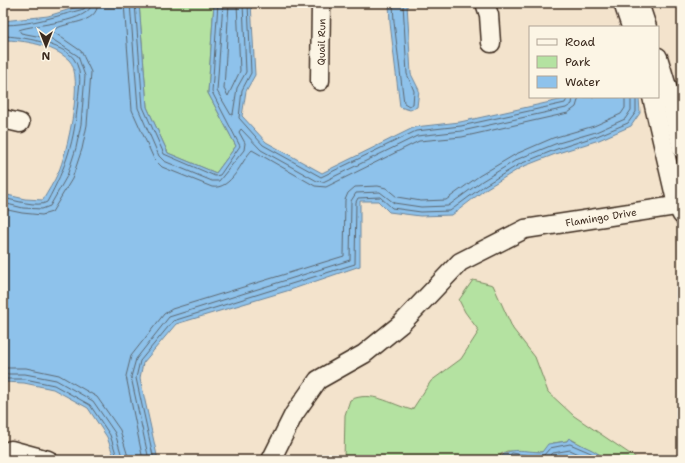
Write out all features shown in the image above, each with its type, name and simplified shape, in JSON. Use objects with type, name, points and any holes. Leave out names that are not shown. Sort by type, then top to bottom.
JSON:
[{"type":"street","name":"Quail Run","points":[[320,81],[321,3]]},
{"type":"street","points":[[485,3],[489,15],[491,43]]},
{"type":"street","points":[[623,3],[631,26]]},
{"type":"street","points":[[639,3],[647,26]]},
{"type":"street","points":[[659,64],[663,92],[682,149]]},
{"type":"street","points":[[652,98],[680,208]]},
{"type":"street","points":[[3,119],[20,123]]},
{"type":"street","name":"Flamingo Drive","points":[[271,460],[294,414],[318,380],[364,354],[401,324],[460,262],[525,229],[680,208]]},
{"type":"street","points":[[3,452],[11,450],[48,460]]},
{"type":"green space","points":[[139,3],[214,3],[208,93],[236,146],[216,173],[168,153],[147,107]]},
{"type":"green space","points":[[473,280],[493,285],[513,329],[535,357],[548,392],[574,416],[639,460],[605,460],[602,456],[569,438],[567,441],[553,443],[542,452],[507,451],[501,454],[499,460],[469,460],[466,458],[459,460],[344,460],[345,415],[350,400],[358,397],[373,397],[412,410],[431,381],[461,359],[479,331],[465,312],[459,300]]},
{"type":"water","points":[[90,3],[139,3],[147,107],[168,153],[216,173],[236,146],[208,93],[214,3],[251,3],[255,75],[246,91],[242,116],[266,142],[322,173],[415,127],[460,122],[568,98],[639,98],[640,113],[631,126],[599,140],[558,153],[522,167],[487,188],[452,215],[420,216],[389,212],[378,201],[360,201],[360,266],[290,290],[176,324],[143,363],[140,378],[158,460],[115,460],[107,437],[88,408],[53,389],[24,383],[3,382],[3,194],[25,199],[43,200],[58,173],[66,149],[73,115],[75,81],[73,68],[69,60],[55,51],[29,42],[3,40],[3,21],[48,16]]},
{"type":"water","points":[[389,3],[407,3],[411,74],[419,90],[417,107],[410,110],[400,107]]},
{"type":"water","points":[[569,438],[597,453],[605,460],[499,460],[502,455],[512,451],[542,452],[548,444],[567,441]]}]
